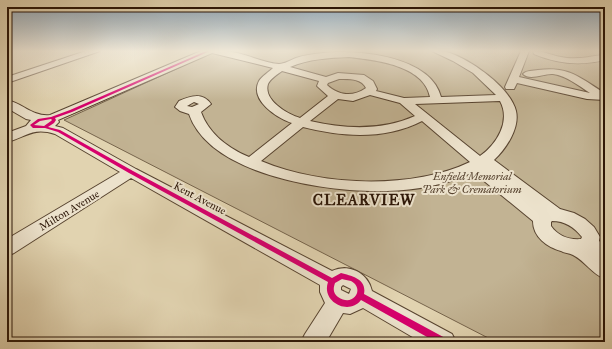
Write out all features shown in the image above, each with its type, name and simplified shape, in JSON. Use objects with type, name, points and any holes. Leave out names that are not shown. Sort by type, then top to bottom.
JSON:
[{"type":"street","points":[[8,80],[47,67]]},
{"type":"street","points":[[10,137],[177,67]]},
{"type":"street","points":[[279,67],[264,81],[262,92],[268,103],[281,114],[301,123],[327,129],[370,131],[392,129],[409,124],[421,117]]},
{"type":"street","points":[[280,67],[327,80]]},
{"type":"street","points":[[349,67],[338,76],[324,81],[322,86],[335,96],[356,97],[369,92],[404,101],[503,96],[507,92],[518,67]]},
{"type":"street","points":[[356,67],[360,77],[369,83],[372,89],[369,92]]},
{"type":"street","points":[[405,67],[415,71],[431,85],[436,99]]},
{"type":"street","points":[[194,110],[198,123],[224,150],[281,174],[327,183],[377,186],[423,182],[480,163],[495,152],[507,131],[510,111],[503,96],[494,85],[470,67]]},
{"type":"street","points":[[513,79],[528,67]]},
{"type":"street","points":[[538,67],[587,96],[604,97]]},
{"type":"street","points":[[543,67],[568,75],[604,97]]},
{"type":"street","points":[[252,162],[335,96]]},
{"type":"street","points":[[404,101],[421,117],[549,217],[574,220],[585,228],[591,237],[584,246]]},
{"type":"street","name":"Kent Avenue","points":[[7,103],[131,172],[335,292]]},
{"type":"street","name":"Milton Avenue","points":[[7,248],[131,172]]},
{"type":"street","points":[[549,217],[542,227],[550,237],[563,245],[584,246],[605,256]]},
{"type":"street","points":[[584,246],[605,270]]},
{"type":"street","points":[[313,342],[335,292],[351,304],[357,301],[361,296],[444,342]]},
{"type":"green space","name":"Enfield Memorial Park & Crematorium","points":[[180,67],[605,67],[605,342],[496,342],[64,120]]},
{"type":"cycle path","points":[[52,118],[172,67]]},
{"type":"cycle path","points":[[52,118],[54,120],[53,122],[45,127],[34,127],[32,125],[39,120],[52,118]]},
{"type":"cycle path","points":[[45,127],[59,131],[131,172],[332,281]]},
{"type":"cycle path","points":[[341,276],[353,279],[359,284],[361,290],[360,296],[356,301],[350,304],[342,303],[334,298],[330,292],[330,285],[332,281],[341,276]]},
{"type":"cycle path","points":[[361,296],[444,342]]},
{"type":"district","name":"CLEARVIEW","points":[[364,200]]}]
